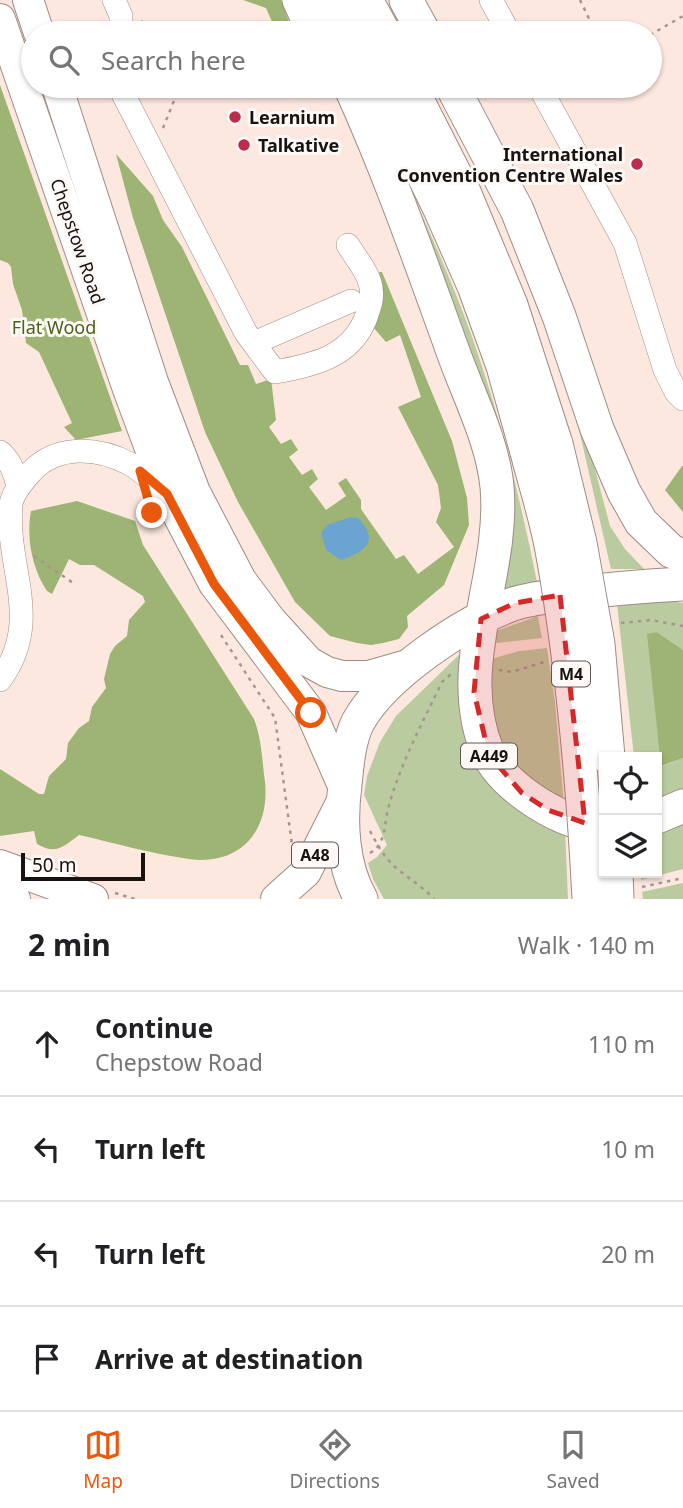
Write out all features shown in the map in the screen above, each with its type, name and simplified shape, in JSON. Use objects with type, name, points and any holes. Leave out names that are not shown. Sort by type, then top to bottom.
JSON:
[{"type":"highway","points":[[299,0],[309,21]]},
{"type":"highway","points":[[310,0],[320,21]]},
{"type":"highway","points":[[332,0],[343,21]]},
{"type":"highway","points":[[366,0],[377,21]]},
{"type":"highway","points":[[406,0],[417,21]]},
{"type":"highway","points":[[343,98],[376,173],[422,265]]},
{"type":"highway","points":[[356,98],[376,142],[422,265],[488,448],[497,485],[498,528],[481,619]]},
{"type":"highway","name":"M4","points":[[386,98],[474,286],[503,366],[542,448],[580,543],[598,644],[608,752]]},
{"type":"highway","name":"M4","points":[[417,98],[464,192],[506,292],[542,448],[551,547],[567,639],[584,801],[589,899]]},
{"type":"highway","points":[[458,98],[517,210],[559,316],[597,429],[624,492],[641,522],[671,551],[683,556]]},
{"type":"highway","points":[[597,429],[611,497],[629,534],[642,553],[683,584]]},
{"type":"highway","points":[[361,899],[347,862],[343,795],[348,757],[358,722],[383,691],[411,664],[458,631],[515,603],[633,586],[683,584]]},
{"type":"highway","name":"A449","points":[[481,619],[474,692],[489,755],[523,793],[548,810],[572,820],[599,825]]},
{"type":"highway","points":[[662,815],[683,806]]},
{"type":"main road","name":"Chepstow Road","points":[[0,19],[21,80]]},
{"type":"main road","name":"Chepstow Road","points":[[27,98],[167,494],[214,584],[311,713],[343,795]]},
{"type":"main road","name":"Chepstow Road","points":[[61,98],[153,382],[195,492],[241,580],[270,620],[309,662],[327,672],[342,676],[369,676],[411,664]]},
{"type":"main road","name":"A48","points":[[276,899],[306,872],[343,795]]},
{"type":"main road","points":[[0,865],[93,899]]},
{"type":"main road","points":[[0,894],[15,899]]},
{"type":"lane","points":[[114,0],[121,21]]},
{"type":"lane","points":[[491,0],[502,21]]},
{"type":"lane","points":[[125,98],[246,333],[275,372],[317,363],[339,353],[348,346],[362,327],[371,306],[372,296],[368,277],[348,245]]},
{"type":"lane","points":[[546,98],[625,243],[665,370],[676,392],[683,399]]},
{"type":"lane","points":[[254,343],[351,301]]},
{"type":"lane","points":[[10,499],[35,468],[48,459],[59,454],[86,451],[131,464],[167,494]]},
{"type":"lane","points":[[0,452],[8,458],[15,472],[10,499],[13,543],[22,598],[21,629],[14,658],[0,680]]},
{"type":"path","points":[[579,0],[590,21]]},
{"type":"path","points":[[662,28],[683,16]]},
{"type":"path","points":[[150,149],[175,98]]},
{"type":"path","points":[[13,543],[76,585]]},
{"type":"path","points":[[218,629],[275,718],[292,845],[298,854]]},
{"type":"path","points":[[367,826],[379,848],[393,865],[434,899]]},
{"type":"path","points":[[624,886],[683,878]]},
{"type":"highlighted area","points":[[560,595],[585,823],[548,810],[522,793],[489,755],[474,692],[481,619],[515,603]]},
{"type":"green space","points":[[243,0],[281,0],[289,21],[272,21],[266,8]]},
{"type":"green space","name":"Flat Wood","points":[[0,85],[122,431],[76,440],[64,427],[72,423],[39,352],[26,343],[22,310],[13,284],[11,267],[0,260]]},
{"type":"green space","points":[[116,154],[153,196],[163,220],[182,247],[240,365],[248,365],[256,384],[271,379],[276,420],[269,427],[281,444],[291,439],[298,450],[289,457],[302,475],[312,469],[318,479],[309,487],[326,510],[346,496],[338,483],[346,478],[361,500],[361,509],[396,559],[404,555],[418,574],[454,547],[436,522],[441,508],[438,485],[398,407],[421,397],[400,335],[386,342],[373,327],[382,287],[379,272],[382,272],[452,441],[467,498],[469,525],[444,585],[407,616],[408,627],[399,639],[371,645],[330,636],[295,602],[238,502],[205,432],[133,218]]},
{"type":"green space","points":[[398,162],[446,269],[481,364],[524,519],[537,582],[500,590],[510,543]]},
{"type":"green space","points":[[563,375],[583,424],[610,526],[625,549],[644,569],[611,569],[580,434]]},
{"type":"green space","points":[[683,466],[683,512],[665,490]]},
{"type":"green space","points":[[77,501],[135,521],[143,545],[254,719],[260,742],[265,800],[257,830],[237,851],[207,860],[189,859],[79,835],[64,846],[54,849],[37,844],[34,831],[0,836],[0,769],[39,794],[44,794],[49,776],[66,759],[68,743],[79,728],[89,721],[92,707],[106,688],[104,679],[110,654],[127,636],[129,620],[145,602],[143,596],[94,565],[80,565],[69,559],[52,594],[47,591],[37,573],[32,552],[29,532],[31,511]]},
{"type":"green space","points":[[663,600],[683,603],[683,650],[657,632],[661,752],[633,752],[617,604]]},
{"type":"green space","points":[[538,616],[542,638],[497,643],[492,641],[493,632]]},
{"type":"green space","points":[[657,632],[683,650],[683,758],[662,766],[662,752],[660,752],[647,634]]},
{"type":"green space","points":[[547,648],[564,806],[511,766],[492,729],[486,690],[491,659],[519,651]]},
{"type":"green space","points":[[462,652],[463,711],[565,830],[568,899],[384,899],[373,879],[368,863],[387,845],[364,795],[367,776],[380,742],[396,716]]},
{"type":"green space","points":[[683,758],[683,790],[662,800],[662,766]]},
{"type":"green space","points":[[683,821],[683,869],[662,874],[662,828]]},
{"type":"green space","points":[[683,883],[683,899],[643,899],[642,892]]},
{"type":"water","points":[[351,517],[358,518],[365,526],[369,539],[363,549],[341,560],[326,550],[321,533],[327,525]]},
{"type":"place","name":"Learnium","points":[[235,117]]},
{"type":"place","name":"Talkative","points":[[244,145]]},
{"type":"place","name":"International Convention Centre Wales","points":[[637,164]]},
{"type":"route","points":[[152,513],[140,471],[167,494],[214,584],[311,713]]}]
